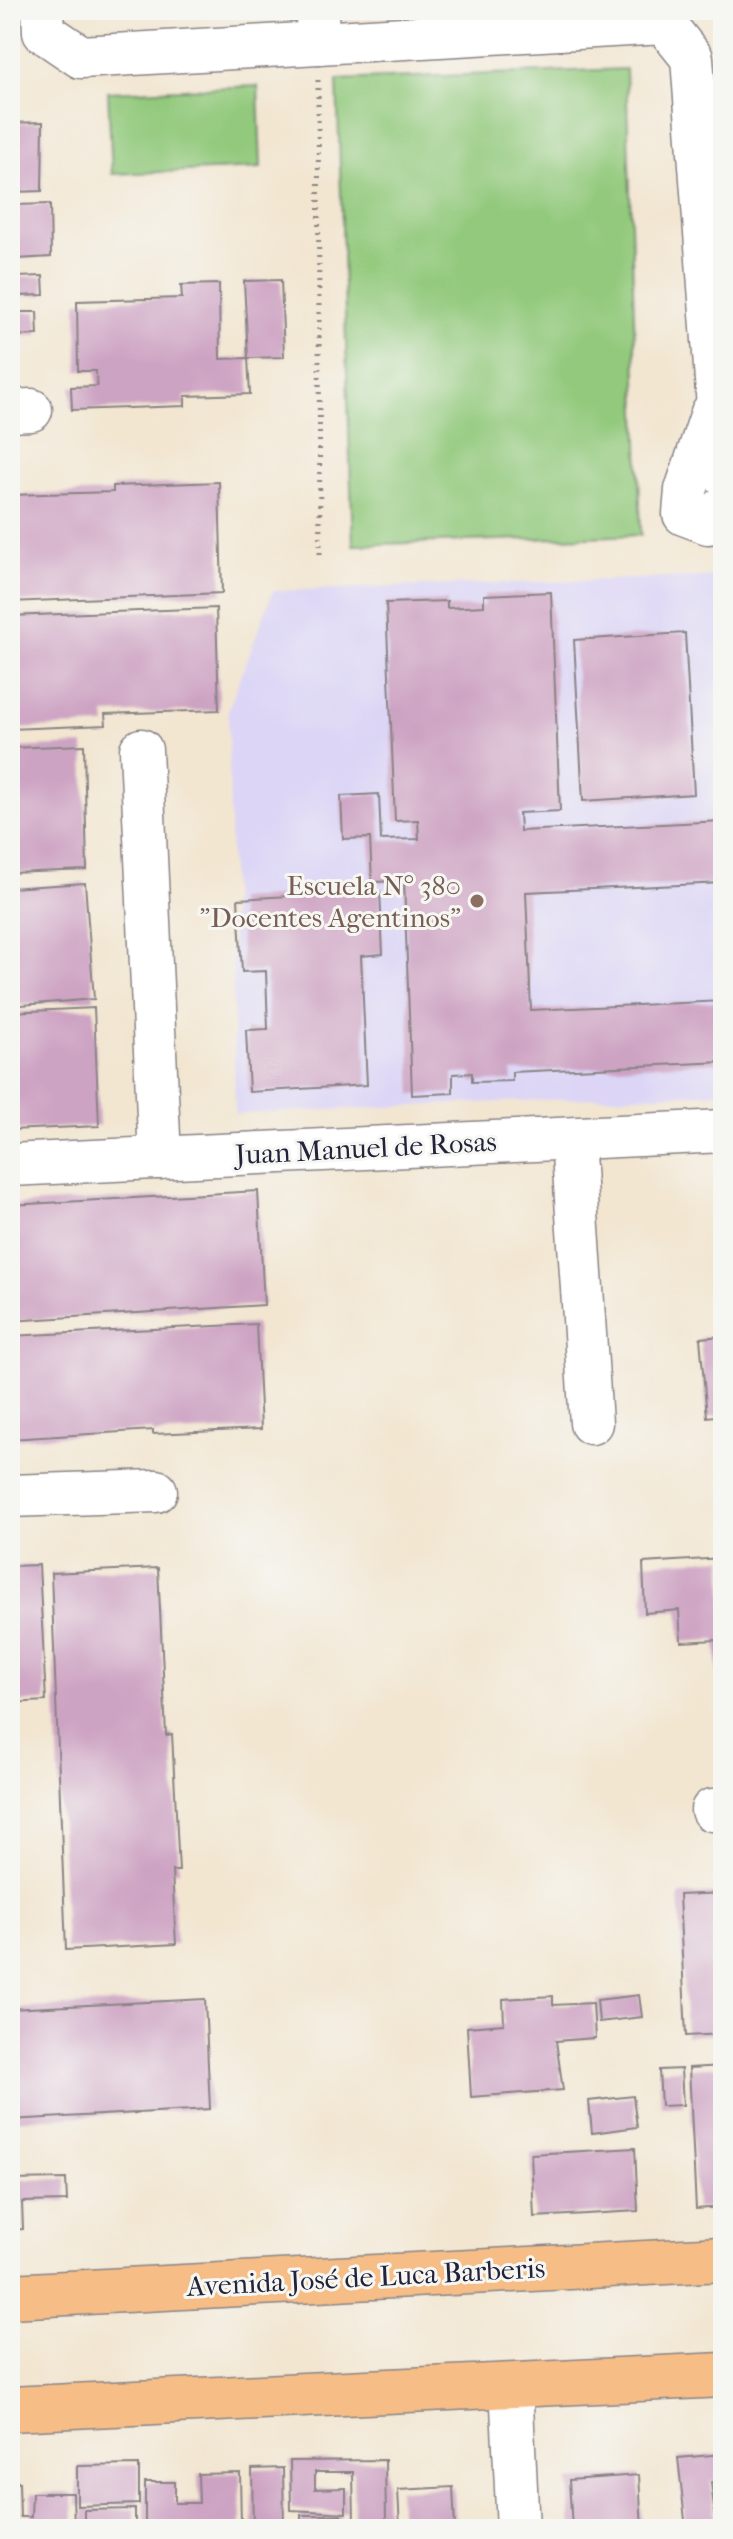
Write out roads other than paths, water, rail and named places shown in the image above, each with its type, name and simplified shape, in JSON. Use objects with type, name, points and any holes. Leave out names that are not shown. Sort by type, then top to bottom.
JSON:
[{"type":"main road","name":"Avenida José de Luca Barberis","points":[[10,2296],[723,2259]]},
{"type":"main road","points":[[10,2409],[723,2375]]},
{"type":"street","points":[[43,21],[81,57],[317,26],[664,23],[692,58],[723,474]]},
{"type":"street","points":[[717,396],[686,490],[684,514],[708,523],[723,508]]},
{"type":"street","points":[[141,750],[160,1158]]},
{"type":"street","name":"Juan Manuel de Rosas","points":[[10,1165],[723,1131]]},
{"type":"street","points":[[572,1139],[591,1423]]},
{"type":"street","points":[[10,1496],[156,1491]]},
{"type":"street","points":[[511,2385],[518,2529]]},
{"type":"place","name":"Escuela N° 380 \"Docentes Agentinos\"","points":[[477,901]]}]
